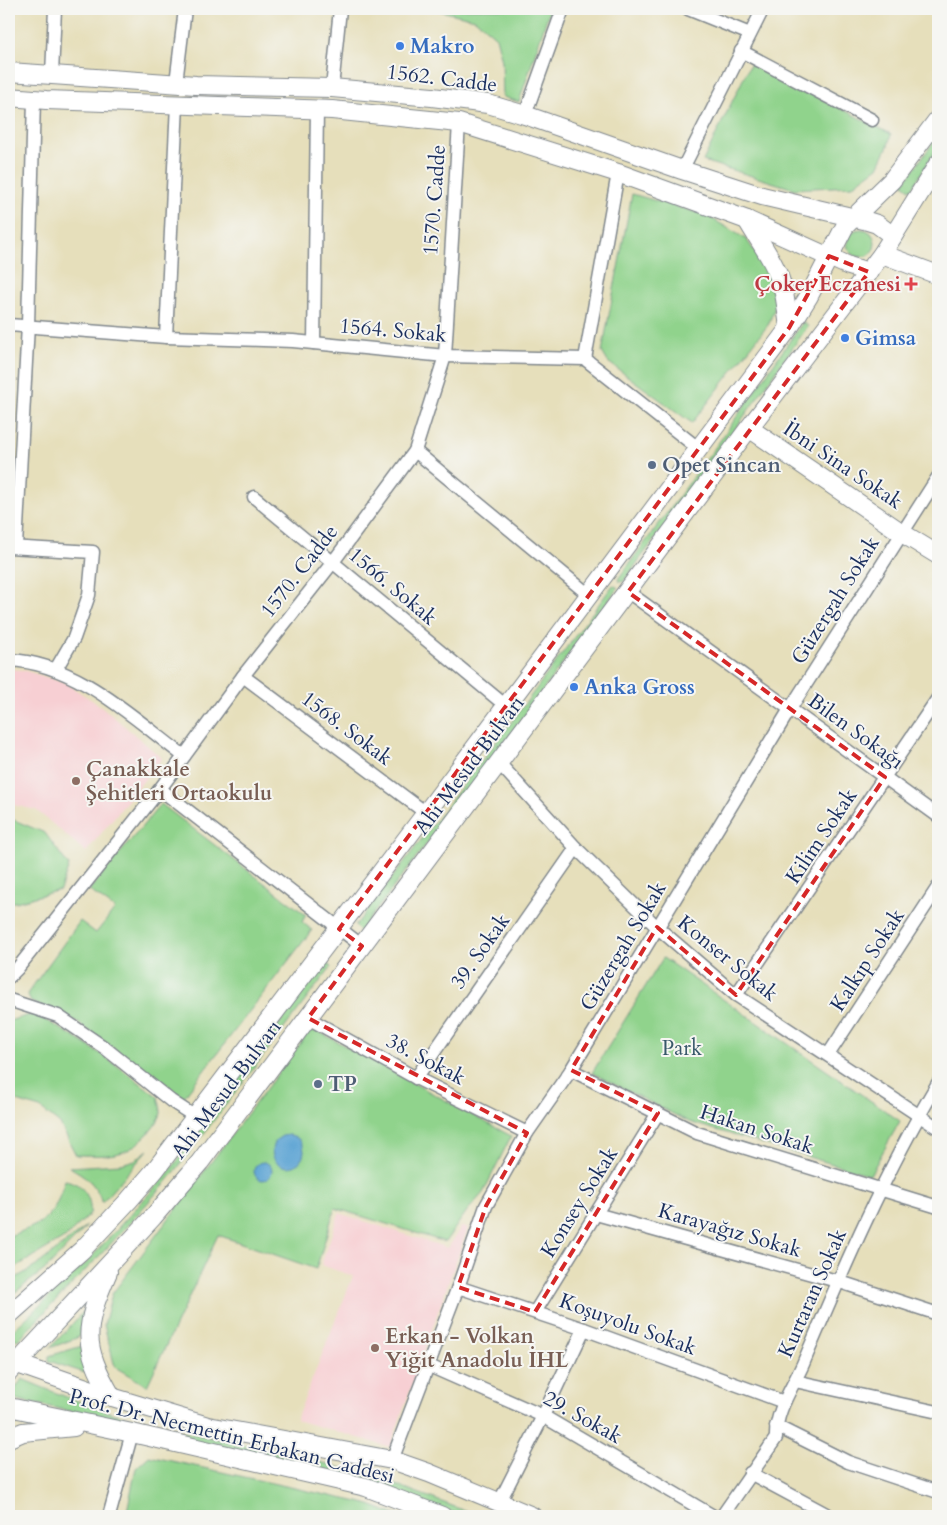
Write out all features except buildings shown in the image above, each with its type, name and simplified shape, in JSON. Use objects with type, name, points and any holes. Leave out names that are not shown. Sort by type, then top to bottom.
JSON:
[{"type":"main road","name":"1562. Cadde","points":[[9,72],[176,84],[332,88],[488,104],[762,196],[877,224],[893,236]]},
{"type":"main road","name":"1562. Cadde","points":[[9,97],[317,109],[459,123],[618,173],[746,220],[848,266],[869,272]]},
{"type":"main road","name":"Ahi Mesud Bulvarı","points":[[9,1315],[60,1270],[102,1229],[155,1170],[194,1116],[339,929],[789,328],[809,296],[839,234],[853,217],[892,180],[938,119]]},
{"type":"main road","name":"Ahi Mesud Bulvarı","points":[[11,1366],[114,1259],[200,1162],[749,428],[869,272],[938,164]]},
{"type":"main road","points":[[746,220],[782,283],[789,328]]},
{"type":"main road","points":[[882,254],[938,275]]},
{"type":"main road","name":"İbni Sina Sokak","points":[[749,428],[902,533],[938,555]]},
{"type":"main road","points":[[112,1397],[97,1372],[89,1340],[89,1328],[96,1300],[114,1259]]},
{"type":"main road","name":"Prof. Dr. Necmettin Erbakan Caddesi","points":[[11,1366],[208,1426],[392,1460],[429,1472],[532,1516]]},
{"type":"main road","name":"Prof. Dr. Necmettin Erbakan Caddesi","points":[[9,1407],[132,1433],[366,1487],[442,1516]]},
{"type":"main road","points":[[9,1438],[23,1432],[92,1425]]},
{"type":"street","points":[[52,74],[55,9]]},
{"type":"street","points":[[176,84],[186,9]]},
{"type":"street","points":[[332,88],[340,9]]},
{"type":"street","points":[[525,115],[563,9]]},
{"type":"street","points":[[688,9],[750,34]]},
{"type":"street","points":[[682,170],[763,9]]},
{"type":"street","points":[[742,51],[872,120]]},
{"type":"street","points":[[34,99],[28,325],[12,547],[92,552],[89,595],[74,638],[56,669]]},
{"type":"street","points":[[166,336],[177,104]]},
{"type":"street","points":[[314,343],[317,109]]},
{"type":"street","name":"1570. Cadde","points":[[9,976],[160,789],[243,676],[333,562],[415,451],[445,356],[459,123]]},
{"type":"street","points":[[618,173],[585,358],[699,449]]},
{"type":"street","name":"1564. Sokak","points":[[9,325],[166,336],[314,343],[445,356],[585,358]]},
{"type":"street","points":[[415,451],[589,595]]},
{"type":"street","name":"Güzergah Sokak","points":[[392,1460],[458,1287],[486,1206],[527,1133],[571,1070],[790,708],[938,477]]},
{"type":"street","name":"1566. Sokak","points":[[254,497],[506,706]]},
{"type":"street","name":"Bilen Sokağı","points":[[628,592],[938,816]]},
{"type":"street","points":[[9,660],[18,660],[56,669],[87,684],[184,756]]},
{"type":"street","name":"1568. Sokak","points":[[243,676],[426,812]]},
{"type":"street","name":"Kilim Sokak","points":[[736,995],[938,698]]},
{"type":"street","name":"Konser Sokak","points":[[499,763],[576,848],[657,927],[736,995],[938,1128]]},
{"type":"street","points":[[160,789],[362,946]]},
{"type":"street","name":"39. Sokak","points":[[416,1078],[576,848]]},
{"type":"street","name":"Kalkıp Sokak","points":[[828,1055],[938,887]]},
{"type":"street","points":[[9,1000],[58,1016],[105,1048],[194,1116]]},
{"type":"street","name":"38. Sokak","points":[[308,1018],[416,1078],[527,1133]]},
{"type":"street","name":"Hakan Sokak","points":[[571,1070],[697,1133],[938,1206]]},
{"type":"street","name":"Kurtaran Sokak","points":[[722,1516],[776,1438],[776,1426],[784,1402],[796,1381],[837,1281],[919,1115],[938,1083]]},
{"type":"street","name":"Konsey Sokak","points":[[534,1312],[658,1113]]},
{"type":"street","name":"Karayağız Sokak","points":[[596,1214],[837,1281],[938,1314]]},
{"type":"street","name":"Koşuyolu Sokak","points":[[458,1287],[584,1329],[784,1402]]},
{"type":"street","points":[[500,1501],[584,1329]]},
{"type":"street","name":"29. Sokak","points":[[427,1365],[543,1416],[713,1516]]},
{"type":"street","points":[[796,1381],[938,1412]]},
{"type":"street","points":[[776,1426],[848,1462],[938,1492]]},
{"type":"street","points":[[109,1516],[132,1433]]},
{"type":"street","points":[[750,1473],[830,1516]]},
{"type":"highlighted area","points":[[829,256],[869,272],[628,592],[885,777],[736,995],[657,927],[571,1070],[658,1113],[535,1312],[458,1287],[486,1206],[527,1133],[308,1018],[362,946],[339,929],[789,328]]},
{"type":"shaded area","name":"Çanakkale Şehitleri Ortaokulu","points":[[9,669],[23,670],[65,683],[101,706],[162,758],[86,852],[36,810],[9,804]]},
{"type":"shaded area","name":"Erkan - Volkan Yiğit Anadolu İHL","points":[[339,1213],[448,1248],[461,1227],[468,1228],[390,1447],[296,1420],[353,1276],[321,1265]]},
{"type":"green space","points":[[432,9],[550,9],[519,102],[503,97],[502,61],[496,37],[475,19]]},
{"type":"green space","points":[[751,63],[891,134],[888,146],[878,167],[852,186],[794,189],[703,161]]},
{"type":"green space","points":[[938,136],[938,146],[911,190],[903,184]]},
{"type":"green space","points":[[632,194],[706,215],[746,239],[769,272],[778,300],[768,325],[692,423],[608,362],[602,352]]},
{"type":"green space","points":[[861,229],[871,233],[875,243],[871,253],[861,257],[851,253],[847,243],[851,233]]},
{"type":"green space","points":[[803,322],[808,326],[716,456],[623,582],[619,581],[618,579],[712,452]]},
{"type":"green space","points":[[613,585],[617,589],[513,731],[360,931],[355,926],[507,728]]},
{"type":"green space","points":[[161,804],[306,915],[302,922],[312,930],[183,1098],[67,1015],[31,1002],[27,994],[80,921],[96,933],[115,909],[89,890]]},
{"type":"green space","points":[[9,818],[45,833],[69,866],[60,890],[16,902],[9,902]]},
{"type":"green space","name":"Park","points":[[663,958],[900,1121],[870,1175],[689,1122],[592,1073]]},
{"type":"green space","points":[[325,962],[331,967],[170,1178],[107,1248],[18,1340],[9,1336],[86,1263],[169,1172]]},
{"type":"green space","points":[[33,1014],[98,1052],[158,1097],[161,1111],[159,1118],[140,1142],[128,1150],[117,1154],[76,1155],[60,1124],[40,1108],[9,1099],[9,1021]]},
{"type":"green space","points":[[312,1028],[511,1136],[483,1193],[467,1211],[445,1242],[335,1208],[316,1269],[218,1235],[147,1386],[115,1367],[104,1325],[112,1294]]},
{"type":"green space","points":[[148,1150],[102,1202],[97,1190],[89,1181],[69,1167],[121,1164],[135,1160]]},
{"type":"green space","points":[[65,1180],[76,1184],[85,1192],[89,1202],[90,1214],[66,1237],[9,1271],[9,1236],[32,1227],[47,1217],[57,1203]]},
{"type":"green space","points":[[87,1226],[47,1268],[9,1297],[9,1282],[36,1266]]},
{"type":"green space","points":[[84,1311],[79,1337],[50,1348]]},
{"type":"green space","points":[[82,1346],[83,1357],[91,1375],[49,1361],[49,1356]]},
{"type":"green space","points":[[22,1379],[120,1416],[353,1471],[478,1516],[463,1516],[447,1510],[102,1418],[9,1398]]},
{"type":"green space","points":[[149,1456],[367,1504],[398,1516],[126,1516],[136,1468]]},
{"type":"water","points":[[288,1135],[294,1136],[299,1140],[303,1145],[303,1157],[299,1162],[294,1166],[288,1167],[282,1166],[277,1162],[273,1157],[272,1151],[273,1145],[277,1140],[282,1136]]},
{"type":"water","points":[[259,1162],[267,1162],[272,1167],[270,1178],[259,1180],[254,1175],[254,1167]]},
{"type":"place","name":"Makro","points":[[400,46]]},
{"type":"place","name":"Çoker Eczanesi","points":[[911,284]]},
{"type":"place","name":"Gimsa","points":[[845,338]]},
{"type":"place","name":"Opet Sincan","points":[[652,465]]},
{"type":"place","name":"Anka Gross","points":[[574,687]]},
{"type":"place","name":"Çanakkale Şehitleri Ortaokulu","points":[[76,781]]},
{"type":"place","name":"TP","points":[[318,1084]]},
{"type":"place","name":"Erkan - Volkan Yiğit Anadolu İHL","points":[[375,1348]]}]
